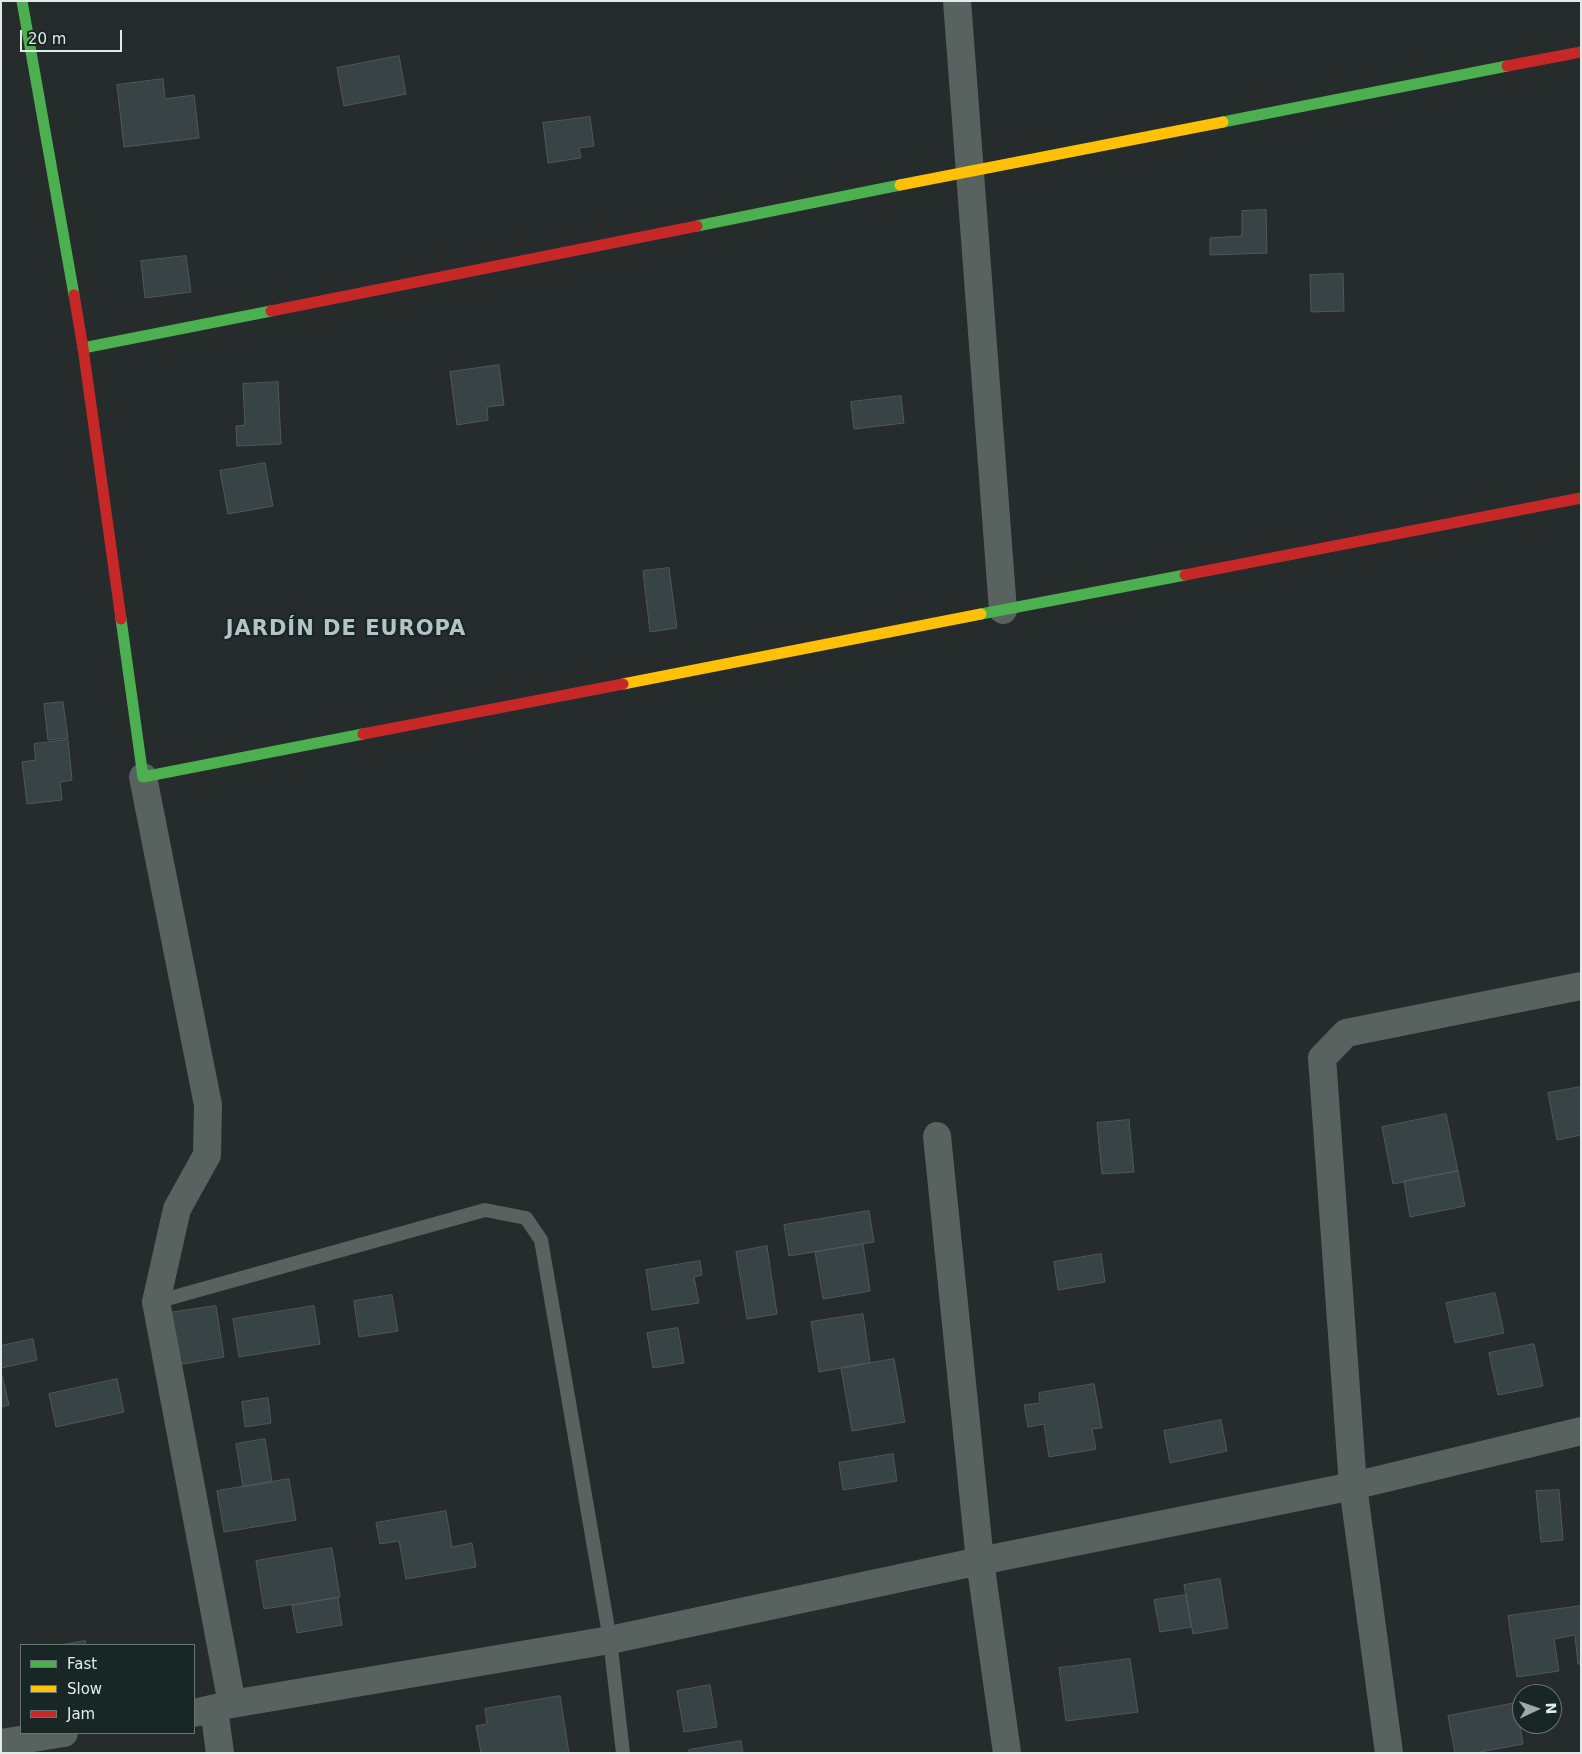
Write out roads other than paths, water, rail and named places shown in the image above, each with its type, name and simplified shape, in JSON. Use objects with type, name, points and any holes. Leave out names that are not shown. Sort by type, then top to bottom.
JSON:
[{"type":"street","points":[[22,1],[83,348],[143,777],[208,1105],[207,1155],[177,1209],[156,1302],[220,1753]]},
{"type":"street","points":[[957,1],[1003,610]]},
{"type":"street","points":[[83,348],[970,171],[1581,52]]},
{"type":"street","points":[[143,777],[1581,498]]},
{"type":"street","points":[[1389,1753],[1353,1486],[1322,1058],[1346,1033],[1581,986]]},
{"type":"street","points":[[937,1136],[980,1561],[1006,1753]]},
{"type":"street","points":[[213,1709],[610,1640],[980,1561],[1353,1486],[1581,1431]]},
{"type":"street","points":[[1,1743],[58,1734]]},
{"type":"lane","points":[[156,1302],[485,1210],[526,1218],[541,1240],[610,1640],[623,1753]]},
{"type":"district","name":"JARDÍN DE EUROPA","points":[[346,630]]}]
